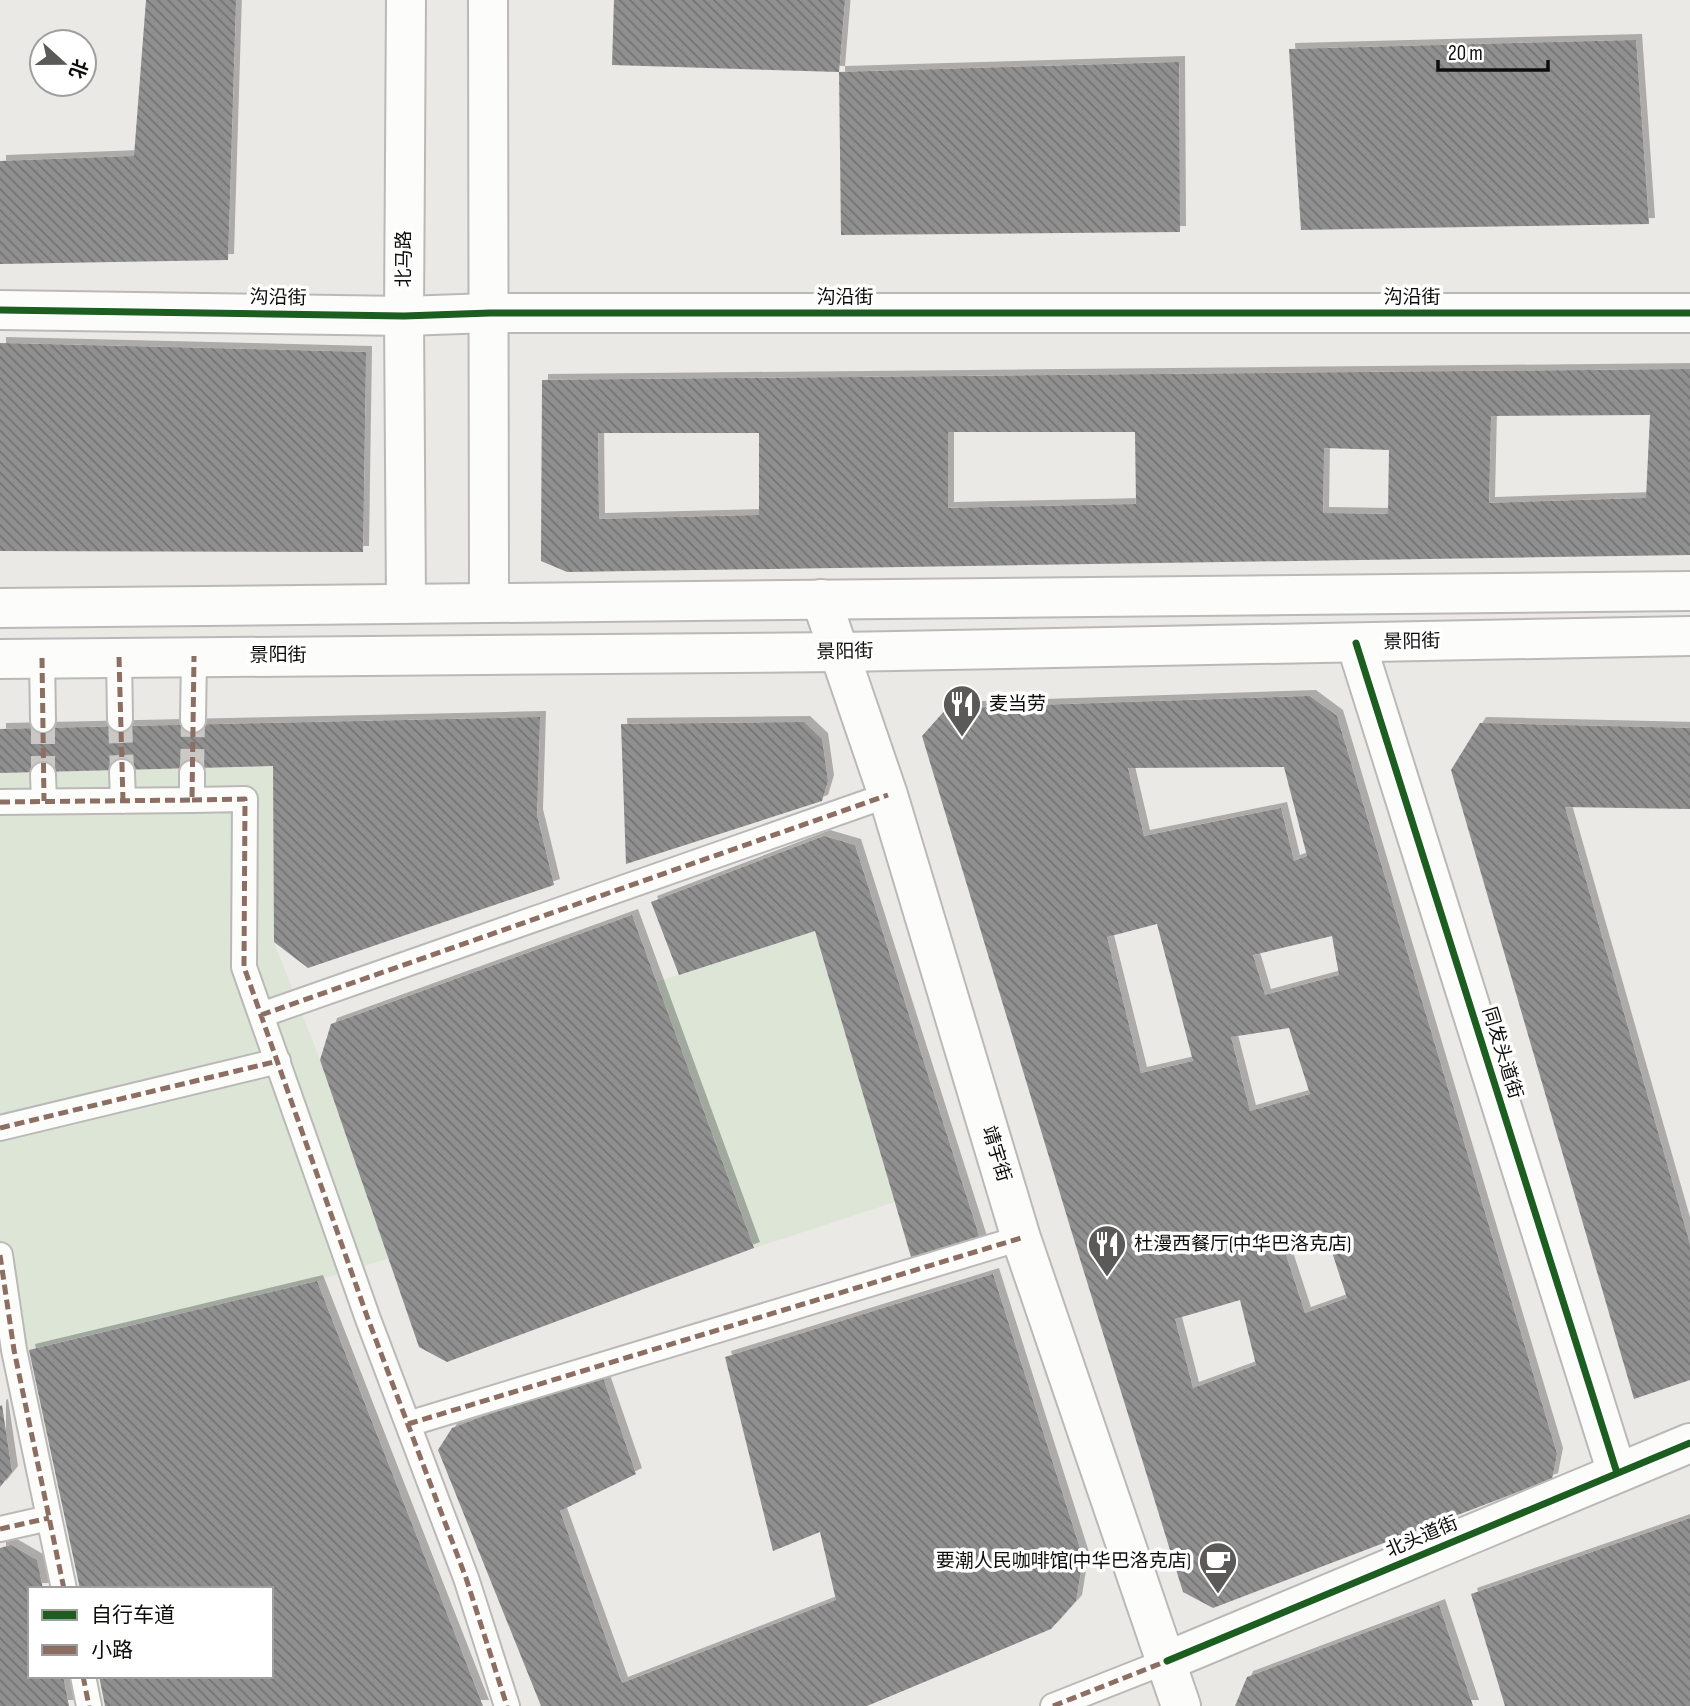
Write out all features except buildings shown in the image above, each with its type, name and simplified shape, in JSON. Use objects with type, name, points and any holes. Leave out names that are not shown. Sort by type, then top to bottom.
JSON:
[{"type":"main road","name":"北马路","points":[[406,0],[406,603]]},
{"type":"main road","points":[[488,0],[489,602]]},
{"type":"main road","name":"沟沿街","points":[[0,310],[404,316],[490,313],[1690,313]]},
{"type":"main road","points":[[0,608],[1690,591]]},
{"type":"main road","name":"靖宇街","points":[[821,599],[888,795],[1021,1238],[1181,1706]]},
{"type":"main road","name":"景阳街","points":[[0,659],[839,652],[1690,636]]},
{"type":"main road","name":"同发头道街","points":[[1356,643],[1617,1474]]},
{"type":"main road","name":"北头道街","points":[[1167,1661],[1690,1443]]},
{"type":"street","points":[[193,720],[194,656]]},
{"type":"street","points":[[119,657],[120,719]]},
{"type":"street","points":[[42,658],[43,720]]},
{"type":"street","points":[[122,772],[122,801]]},
{"type":"street","points":[[192,773],[192,800]]},
{"type":"street","points":[[43,775],[44,801]]},
{"type":"street","points":[[261,1015],[888,795]]},
{"type":"street","points":[[0,802],[245,799],[244,967],[368,1319],[466,1578],[507,1706]]},
{"type":"street","points":[[0,1128],[278,1061]]},
{"type":"street","points":[[408,1424],[1021,1238]]},
{"type":"street","points":[[0,1255],[14,1350],[64,1587]]},
{"type":"street","points":[[0,1529],[49,1518]]},
{"type":"street","points":[[1054,1706],[1167,1661]]},
{"type":"street","points":[[83,1678],[89,1706]]},
{"type":"green space","points":[[273,766],[274,942],[320,1060],[389,1258],[317,1281],[29,1350],[0,1349],[0,773]]},
{"type":"green space","points":[[815,931],[895,1202],[754,1248],[656,982]]},
{"type":"tunnel","points":[[120,719],[122,772]]},
{"type":"tunnel","points":[[43,720],[43,775]]},
{"type":"tunnel","points":[[192,773],[193,720]]},
{"type":"marked path","points":[[0,802],[192,800],[194,656]]},
{"type":"marked path","points":[[119,657],[123,801]]},
{"type":"marked path","points":[[42,658],[44,801]]},
{"type":"marked path","points":[[261,1015],[888,795]]},
{"type":"marked path","points":[[192,800],[245,799],[244,967],[368,1319],[466,1578],[507,1706]]},
{"type":"marked path","points":[[0,1128],[278,1061]]},
{"type":"marked path","points":[[408,1424],[1021,1238]]},
{"type":"marked path","points":[[0,1255],[14,1350],[64,1587]]},
{"type":"marked path","points":[[0,1529],[49,1518]]},
{"type":"marked path","points":[[1053,1706],[1167,1661]]},
{"type":"marked path","points":[[83,1678],[89,1706]]},
{"type":"cycle path","points":[[0,310],[404,316],[490,313],[1690,313]]},
{"type":"cycle path","points":[[1356,643],[1617,1473]]},
{"type":"cycle path","points":[[1167,1661],[1690,1443]]},
{"type":"place","name":"麦当劳","points":[[962,738]]},
{"type":"place","name":"杜漫西餐厅(中华巴洛克店)","points":[[1107,1278]]},
{"type":"place","name":"要潮人民咖啡馆(中华巴洛克店)","points":[[1218,1595]]}]
